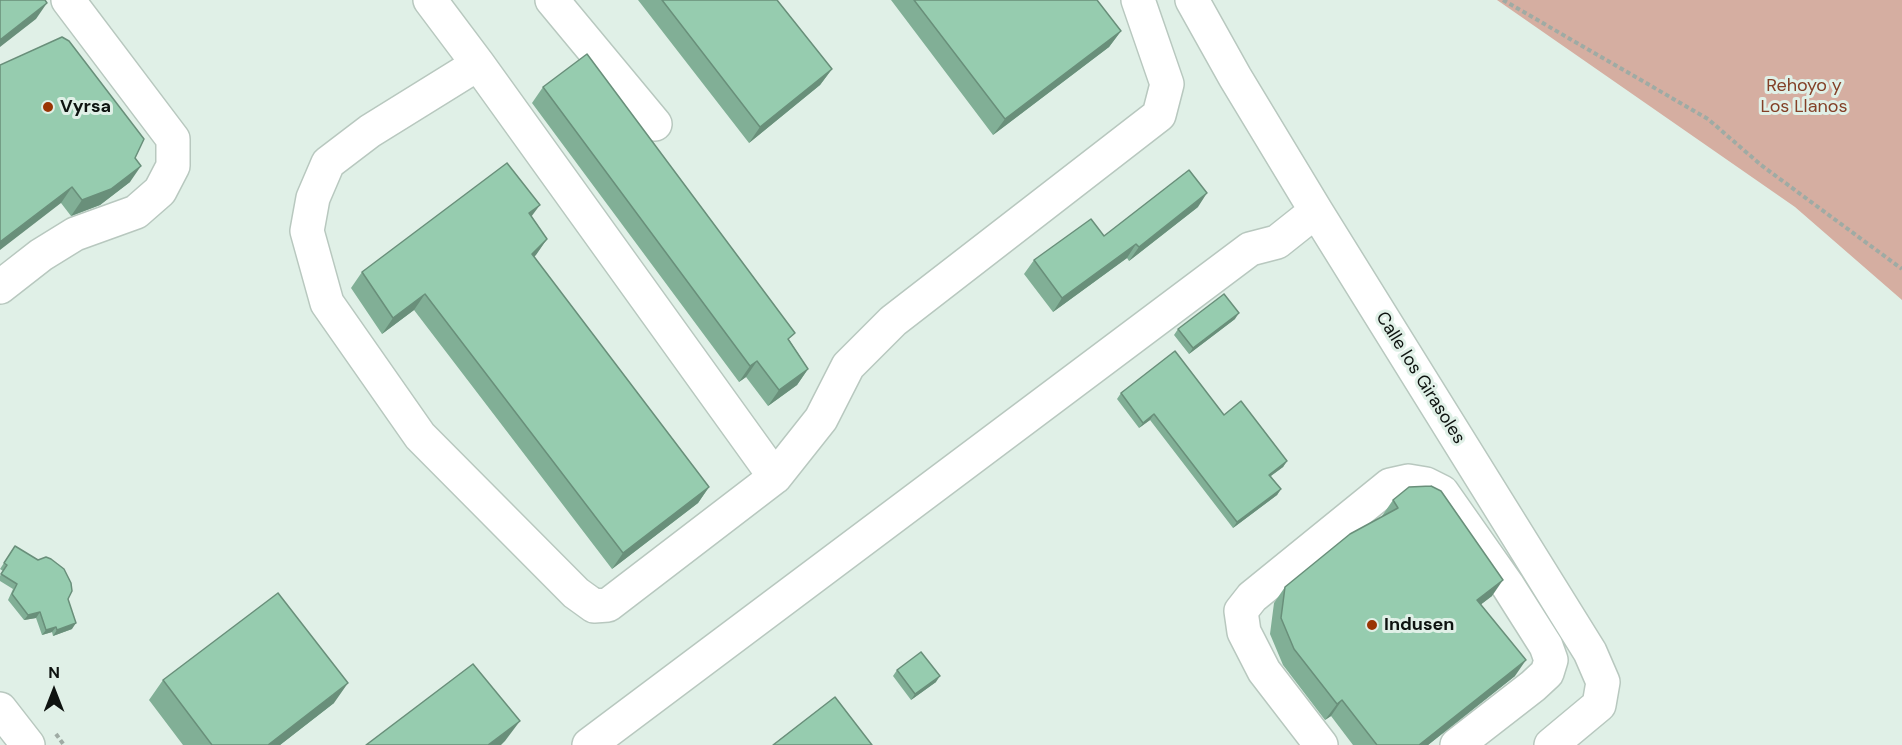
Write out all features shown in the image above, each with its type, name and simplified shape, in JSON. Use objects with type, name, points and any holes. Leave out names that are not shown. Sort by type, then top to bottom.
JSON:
[{"type":"street","points":[[0,287],[41,255],[75,234],[135,212],[160,192],[173,166],[173,139],[68,0]]},
{"type":"street","points":[[430,0],[775,477]]},
{"type":"street","points":[[552,0],[655,124]]},
{"type":"street","points":[[478,64],[370,131],[328,163],[313,198],[307,231],[327,303],[420,435],[576,593],[594,606],[608,605],[775,477],[821,419],[848,366],[893,321],[1159,115],[1167,84],[1138,0]]},
{"type":"street","name":"Calle los Girasoles","points":[[1192,0],[1235,77],[1316,211],[1590,652],[1603,682],[1599,705],[1551,745]]},
{"type":"street","points":[[590,745],[1250,249],[1277,243],[1316,211]]},
{"type":"street","points":[[1321,745],[1264,671],[1244,632],[1241,611],[1252,597],[1390,485],[1408,481],[1426,484],[1442,492],[1508,586],[1551,642],[1551,660],[1547,674],[1457,745]]},
{"type":"street","points":[[0,710],[28,745]]},
{"type":"path","points":[[1503,0],[1708,119],[1761,165],[1902,269]]},
{"type":"green space","name":"Rehoyo y Los Llanos","points":[[1497,0],[1902,0],[1902,300],[1795,207]]},
{"type":"building","points":[[0,0],[45,0],[47,3],[0,40]]},
{"type":"building","points":[[662,0],[777,0],[832,69],[760,127]]},
{"type":"building","points":[[914,0],[1097,0],[1121,31],[1005,119]]},
{"type":"building","name":"Vyrsa","points":[[62,37],[69,41],[144,139],[135,158],[141,166],[111,189],[82,200],[72,187],[0,242],[0,65]]},
{"type":"building","points":[[587,54],[795,333],[788,339],[808,369],[779,390],[757,361],[750,366],[543,87]]},
{"type":"building","points":[[507,163],[540,205],[529,213],[547,239],[532,254],[709,487],[623,553],[425,294],[393,318],[362,272]]},
{"type":"building","points":[[1189,170],[1207,193],[1139,247],[1136,244],[1062,298],[1034,260],[1091,219],[1104,236]]},
{"type":"building","points":[[1224,294],[1239,313],[1193,348],[1178,329]]},
{"type":"building","points":[[1175,351],[1224,415],[1241,401],[1287,461],[1269,475],[1281,489],[1237,522],[1154,414],[1143,423],[1121,393]]},
{"type":"building","name":"Indusen","points":[[1431,486],[1441,491],[1503,580],[1477,600],[1526,660],[1419,745],[1377,745],[1342,700],[1337,704],[1294,649],[1281,618],[1285,587],[1350,534],[1398,508],[1393,500],[1409,487]]},
{"type":"building","points":[[15,546],[38,560],[46,557],[51,559],[64,569],[71,583],[72,591],[68,599],[76,623],[57,630],[56,627],[46,630],[40,612],[28,615],[12,594],[17,584],[1,574],[7,565],[4,563]]},
{"type":"building","points":[[278,593],[348,683],[268,745],[212,745],[163,680]]},
{"type":"building","points":[[921,652],[940,676],[915,694],[897,670]]},
{"type":"building","points":[[473,664],[520,721],[488,745],[366,745]]},
{"type":"building","points":[[835,697],[872,745],[773,745]]},
{"type":"place","name":"Vyrsa","points":[[48,107]]},
{"type":"place","name":"Indusen","points":[[1372,625]]}]
